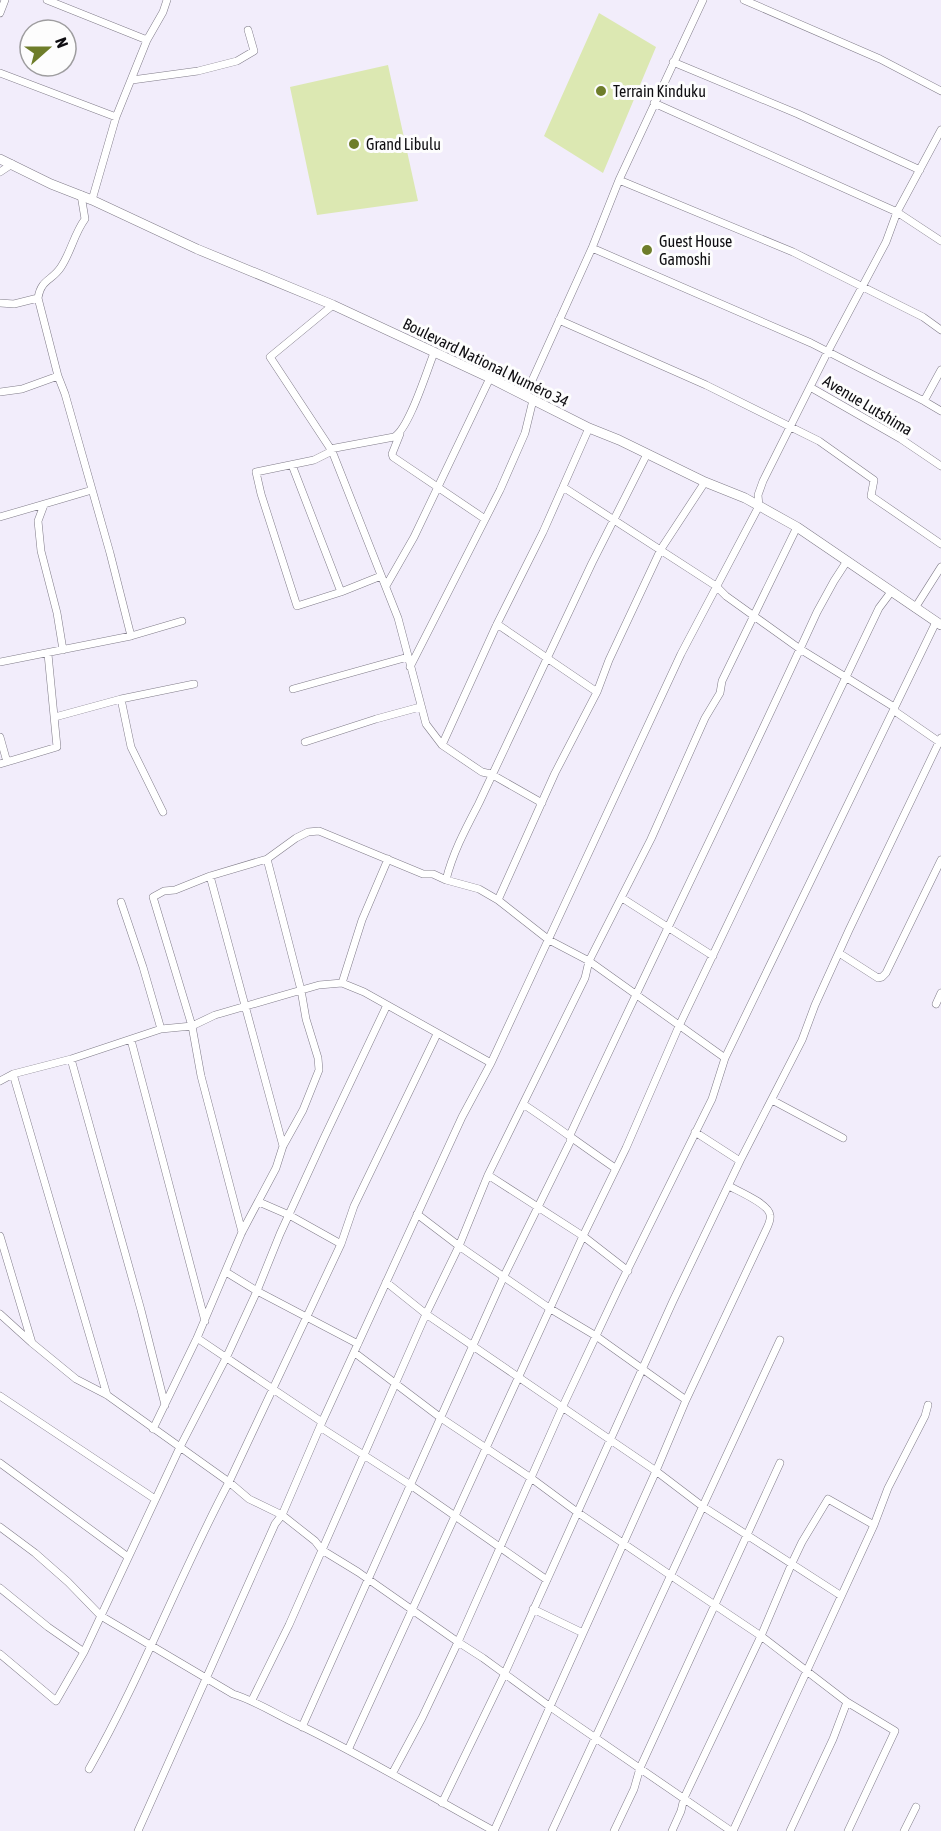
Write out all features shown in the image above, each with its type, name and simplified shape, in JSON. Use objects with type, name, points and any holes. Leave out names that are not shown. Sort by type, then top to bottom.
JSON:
[{"type":"main road","name":"Boulevard National Numéro 34","points":[[0,159],[197,249],[333,305],[490,378],[589,428],[759,506],[797,527],[938,623]]},
{"type":"street","points":[[0,13],[5,0]]},
{"type":"street","points":[[47,0],[147,40]]},
{"type":"street","points":[[92,200],[116,117],[147,40],[167,0]]},
{"type":"street","points":[[410,668],[500,490],[525,434],[529,398],[559,320],[592,248],[619,180],[703,0]]},
{"type":"street","points":[[744,0],[880,59],[941,91]]},
{"type":"street","points":[[132,80],[198,70],[237,61],[254,51],[248,30]]},
{"type":"street","points":[[673,62],[798,114],[920,170]]},
{"type":"street","points":[[0,73],[116,117]]},
{"type":"street","points":[[654,103],[897,212],[941,241]]},
{"type":"street","points":[[138,1831],[274,1524],[282,1515],[417,1214],[549,940],[592,842],[681,654],[759,506],[758,495],[763,482],[790,427],[886,242],[897,212],[940,136]]},
{"type":"street","points":[[0,172],[12,164]]},
{"type":"street","points":[[619,180],[745,231],[862,286],[923,317],[941,330]]},
{"type":"street","points":[[81,195],[85,219],[59,270],[40,288],[38,298],[131,636]]},
{"type":"street","points":[[592,248],[811,343],[941,411]]},
{"type":"street","points":[[0,303],[14,304],[38,298]]},
{"type":"street","points":[[333,305],[270,357],[331,450],[398,618],[426,724],[442,745],[482,772],[491,774],[542,803]]},
{"type":"street","points":[[559,320],[706,385],[819,441],[874,480],[871,496],[941,544]]},
{"type":"street","points":[[434,353],[392,454],[393,458],[484,519]]},
{"type":"street","points":[[924,401],[941,370]]},
{"type":"street","points":[[0,392],[22,389],[58,376]]},
{"type":"street","points":[[386,586],[414,537],[490,378]]},
{"type":"street","name":"Avenue Lutshima","points":[[810,387],[941,466]]},
{"type":"street","points":[[442,745],[589,428]]},
{"type":"street","points":[[381,576],[297,606],[256,472],[314,460],[331,450],[400,434]]},
{"type":"street","points":[[446,880],[465,829],[647,454]]},
{"type":"street","points":[[292,465],[341,592]]},
{"type":"street","points":[[498,900],[555,773],[597,692],[609,660],[661,549],[705,482]]},
{"type":"street","points":[[442,1803],[504,1675],[642,1369],[740,1161],[802,1040],[839,953],[940,741],[897,712],[894,707],[800,649],[726,596],[716,586],[563,487]]},
{"type":"street","points":[[0,517],[92,490]]},
{"type":"street","points":[[44,505],[38,521],[41,551],[57,613],[63,650]]},
{"type":"street","points":[[252,1700],[289,1625],[426,1314],[459,1246],[488,1175],[585,978],[589,961],[651,839],[705,718],[720,693],[722,681],[797,527]]},
{"type":"street","points":[[302,1727],[504,1276],[570,1142],[570,1135],[800,649],[834,581],[848,561]]},
{"type":"street","points":[[915,608],[941,567]]},
{"type":"street","points":[[348,1750],[549,1308],[626,1148],[679,1026],[845,677],[879,608],[891,592]]},
{"type":"street","points":[[0,662],[131,636],[182,621]]},
{"type":"street","points":[[392,1774],[458,1642],[596,1336],[712,1099],[725,1058],[836,825],[938,623]]},
{"type":"street","points":[[497,624],[597,692]]},
{"type":"street","points":[[0,737],[3,763],[57,747],[48,654]]},
{"type":"street","points":[[293,689],[408,657]]},
{"type":"street","points":[[55,717],[121,699],[194,684]]},
{"type":"street","points":[[121,699],[131,747],[163,812]]},
{"type":"street","points":[[305,742],[420,707]]},
{"type":"street","points":[[242,1232],[201,1076],[192,1026],[153,897],[164,891],[175,890],[210,876],[267,859],[308,832],[319,831],[423,874],[433,874],[478,889],[498,900],[549,940],[589,961],[725,1058]]},
{"type":"street","points":[[153,1430],[197,1338],[242,1232],[303,1110],[319,1070],[267,859]]},
{"type":"street","points":[[342,983],[362,920],[388,860]]},
{"type":"street","points":[[839,953],[878,978],[882,977],[941,860]]},
{"type":"street","points":[[210,876],[283,1146]]},
{"type":"street","points":[[621,898],[713,956]]},
{"type":"street","points":[[121,902],[161,1029]]},
{"type":"street","points":[[0,1081],[13,1074],[71,1059],[161,1029],[192,1026],[215,1015],[246,1008],[301,990],[319,985],[342,983],[364,992],[491,1063]]},
{"type":"street","points":[[936,1004],[941,993]]},
{"type":"street","points":[[0,1654],[56,1701],[84,1652],[155,1499],[257,1291],[289,1215],[387,1005]]},
{"type":"street","points":[[90,1769],[110,1733],[209,1520],[307,1318],[354,1206],[437,1034]]},
{"type":"street","points":[[131,1040],[205,1320]]},
{"type":"street","points":[[71,1059],[165,1405]]},
{"type":"street","points":[[13,1074],[107,1395]]},
{"type":"street","points":[[772,1100],[843,1138]]},
{"type":"street","points":[[523,1104],[615,1168]]},
{"type":"street","points":[[695,1132],[740,1161]]},
{"type":"street","points":[[488,1175],[583,1236],[628,1271]]},
{"type":"street","points":[[0,1527],[60,1575],[101,1616],[233,1694],[252,1700],[265,1709],[348,1750],[494,1831],[686,1400],[766,1230],[770,1216],[764,1206],[729,1186]]},
{"type":"street","points":[[259,1202],[289,1215],[340,1244]]},
{"type":"street","points":[[417,1214],[459,1246],[549,1308],[596,1336],[686,1400]]},
{"type":"street","points":[[0,1236],[32,1344]]},
{"type":"street","points":[[226,1272],[257,1291],[358,1344]]},
{"type":"street","points":[[386,1282],[426,1314],[656,1471],[702,1506],[840,1595]]},
{"type":"street","points":[[0,1314],[32,1344],[76,1379],[107,1395],[229,1482],[249,1499],[282,1515],[315,1541],[322,1550],[369,1579],[504,1675],[732,1831],[874,1525],[888,1488],[925,1416],[928,1405]]},
{"type":"street","points":[[197,1338],[273,1388],[363,1455],[409,1484],[547,1580]]},
{"type":"street","points":[[552,1831],[780,1340]]},
{"type":"street","points":[[355,1353],[441,1418],[762,1636],[847,1702],[896,1731],[848,1831]]},
{"type":"street","points":[[0,1396],[155,1499]]},
{"type":"street","points":[[0,1463],[128,1557]]},
{"type":"street","points":[[615,1831],[634,1789],[640,1768],[713,1604],[780,1463]]},
{"type":"street","points":[[672,1831],[684,1798],[762,1636],[792,1563],[828,1499],[874,1525]]},
{"type":"street","points":[[0,1588],[48,1627],[84,1652]]},
{"type":"street","points":[[533,1609],[583,1633]]},
{"type":"street","points":[[790,1831],[847,1702]]},
{"type":"street","points":[[904,1831],[916,1807]]},
{"type":"green space","name":"Terrain Kinduku","points":[[599,13],[656,47],[603,173],[544,136]]},
{"type":"green space","name":"Grand Libulu","points":[[388,65],[418,201],[317,215],[290,87]]},
{"type":"place","name":"Terrain Kinduku","points":[[601,91]]},
{"type":"place","name":"Grand Libulu","points":[[354,144]]},
{"type":"place","name":"Guest House Gamoshi","points":[[647,250]]}]
